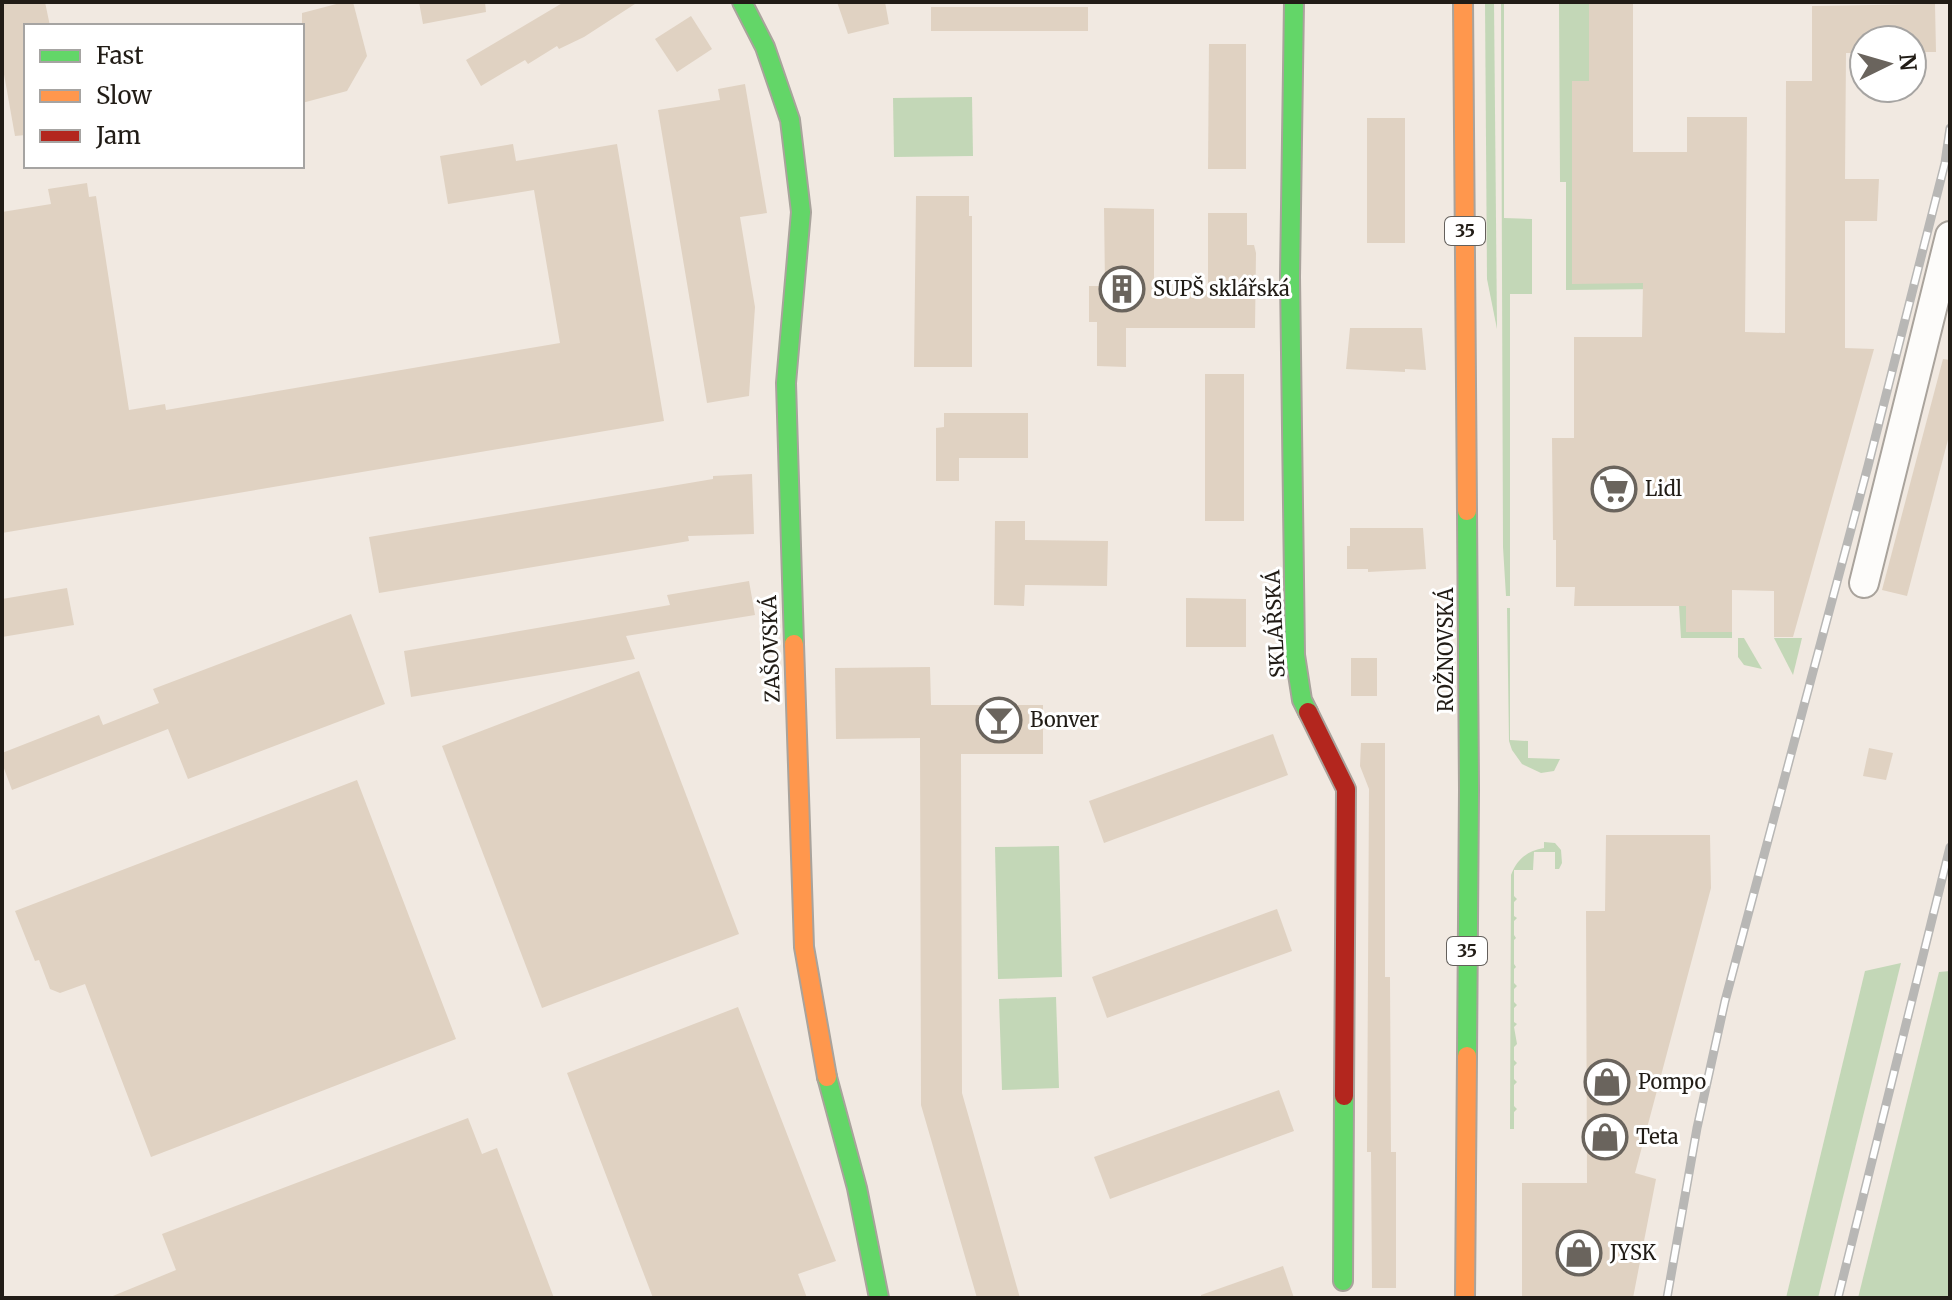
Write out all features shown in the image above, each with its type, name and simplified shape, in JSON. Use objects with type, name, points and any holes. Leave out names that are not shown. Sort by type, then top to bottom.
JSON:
[{"type":"street","name":"ZAŠOVSKÁ","points":[[742,2],[765,47],[790,120],[801,212],[786,383],[804,947],[823,1061],[857,1188],[879,1298]]},
{"type":"street","name":"SKLÁŘSKÁ","points":[[1294,2],[1290,277],[1295,655],[1302,700],[1346,789],[1343,1281]]},
{"type":"street","name":"ROŽNOVSKÁ","points":[[1463,2],[1469,790],[1465,1298]]},
{"type":"street","points":[[1864,583],[1950,236]]},
{"type":"green space","points":[[1485,2],[1494,2],[1497,329],[1487,279]]},
{"type":"green space","points":[[1501,2],[1504,2],[1504,218],[1532,219],[1532,294],[1510,294],[1510,596],[1506,596],[1503,547]]},
{"type":"green space","points":[[1559,2],[1589,2],[1591,81],[1572,82],[1572,283],[1666,283],[1686,474],[1686,632],[1732,632],[1732,638],[1681,638],[1660,289],[1566,290],[1566,182],[1560,182]]},
{"type":"green space","points":[[972,97],[973,156],[894,157],[893,98]]},
{"type":"green space","points":[[1507,608],[1510,608],[1510,740],[1528,741],[1528,758],[1560,759],[1554,771],[1541,773],[1522,764],[1509,741]]},
{"type":"green space","points":[[1738,638],[1744,638],[1762,669],[1744,665],[1738,657]]},
{"type":"green space","points":[[1774,638],[1802,638],[1793,675]]},
{"type":"green space","points":[[1544,842],[1555,843],[1561,850],[1559,869],[1555,869],[1555,852],[1534,852],[1533,870],[1514,870],[1514,896],[1517,899],[1514,902],[1514,916],[1517,918],[1514,921],[1514,983],[1517,986],[1514,1002],[1517,1005],[1514,1008],[1514,1022],[1517,1024],[1514,1027],[1517,1044],[1514,1060],[1517,1063],[1514,1079],[1517,1082],[1514,1085],[1514,1106],[1517,1109],[1514,1112],[1514,1129],[1510,1129],[1511,875],[1516,864],[1520,860],[1533,851],[1544,848]]},
{"type":"green space","points":[[1059,846],[1062,977],[998,979],[995,847]]},
{"type":"green space","points":[[1901,963],[1818,1298],[1786,1298],[1865,971]]},
{"type":"green space","points":[[1950,971],[1950,1298],[1858,1298],[1939,972]]},
{"type":"green space","points":[[1056,997],[1059,1088],[1002,1090],[999,999]]},
{"type":"building","points":[[2,2],[45,2],[50,24],[24,24],[24,135],[15,136],[2,63]]},
{"type":"building","points":[[353,2],[367,56],[347,91],[304,102],[302,13]]},
{"type":"building","points":[[419,2],[485,2],[486,12],[423,24]]},
{"type":"building","points":[[564,2],[638,2],[584,37],[559,49],[557,46],[528,64],[525,60],[481,86],[466,60]]},
{"type":"building","points":[[837,2],[885,2],[889,24],[848,34]]},
{"type":"building","points":[[1589,2],[1633,2],[1633,152],[1687,152],[1687,117],[1747,117],[1745,332],[1785,333],[1786,81],[1812,81],[1812,6],[1935,4],[1936,52],[1928,52],[1928,24],[1848,24],[1845,179],[1879,179],[1877,221],[1845,221],[1845,348],[1874,349],[1793,637],[1774,637],[1774,591],[1732,590],[1732,632],[1686,632],[1686,606],[1574,606],[1575,587],[1556,587],[1552,438],[1574,438],[1574,337],[1642,337],[1643,283],[1572,284],[1572,81],[1589,81]]},
{"type":"building","points":[[931,7],[1088,7],[1088,31],[931,31]]},
{"type":"building","points":[[691,16],[712,49],[677,72],[655,39]]},
{"type":"building","points":[[1209,44],[1246,44],[1246,169],[1208,169]]},
{"type":"building","points":[[745,84],[767,213],[740,217],[755,307],[749,396],[707,403],[658,110],[720,100],[718,89]]},
{"type":"building","points":[[1367,118],[1405,118],[1405,243],[1367,243]]},
{"type":"building","points":[[513,144],[516,161],[617,144],[664,421],[2,533],[2,212],[51,204],[48,189],[87,183],[89,197],[96,196],[129,410],[165,404],[166,410],[560,343],[534,190],[448,204],[440,156]]},
{"type":"building","points":[[916,196],[969,196],[969,216],[972,216],[972,367],[914,367]]},
{"type":"building","name":"SUPŠ sklářská","points":[[1104,208],[1154,209],[1154,291],[1208,291],[1208,213],[1247,213],[1247,245],[1254,245],[1256,253],[1255,328],[1126,328],[1126,367],[1097,366],[1097,322],[1089,322],[1089,286],[1105,286]]},
{"type":"building","points":[[1350,328],[1422,328],[1426,370],[1346,369]]},
{"type":"building","points":[[1943,359],[1950,360],[1950,432],[1907,596],[1882,590]]},
{"type":"building","points":[[1205,374],[1244,374],[1244,521],[1205,521]]},
{"type":"building","points":[[944,413],[1028,413],[1028,458],[959,458],[959,481],[936,481],[936,428],[944,427]]},
{"type":"building","points":[[752,474],[754,534],[688,536],[689,541],[379,593],[369,537],[713,479],[713,476]]},
{"type":"building","points":[[995,521],[1025,521],[1025,540],[1108,541],[1107,586],[1025,585],[1024,606],[994,605]]},
{"type":"building","points":[[1350,528],[1423,528],[1426,569],[1368,572],[1368,569],[1347,569]]},
{"type":"building","points":[[749,581],[755,615],[626,636],[635,659],[411,697],[404,651],[670,605],[667,595]]},
{"type":"building","points":[[67,588],[74,625],[2,637],[2,599]]},
{"type":"building","points":[[1186,598],[1246,599],[1246,647],[1186,647]]},
{"type":"building","points":[[351,614],[385,704],[188,779],[168,729],[12,790],[2,763],[2,753],[99,715],[103,725],[159,703],[153,689]]},
{"type":"building","points":[[1351,658],[1377,658],[1377,696],[1351,696]]},
{"type":"building","points":[[930,667],[931,705],[1043,705],[1043,754],[961,754],[962,1093],[1020,1298],[977,1298],[921,1105],[920,738],[836,739],[835,668]]},
{"type":"building","points":[[639,671],[739,934],[542,1008],[442,746]]},
{"type":"building","points":[[1273,734],[1288,775],[1104,843],[1089,801]]},
{"type":"building","points":[[1361,743],[1385,743],[1385,977],[1390,977],[1391,1152],[1396,1152],[1396,1288],[1372,1288],[1371,1152],[1367,1152],[1369,789],[1360,766]]},
{"type":"building","points":[[1869,748],[1893,753],[1886,780],[1863,776]]},
{"type":"building","points":[[357,780],[456,1039],[151,1157],[85,984],[60,993],[50,989],[15,911]]},
{"type":"building","points":[[1606,835],[1710,835],[1711,888],[1635,1173],[1656,1179],[1633,1298],[1522,1298],[1522,1183],[1587,1183],[1586,911],[1605,911]]},
{"type":"building","points":[[1277,909],[1292,951],[1107,1018],[1092,977]]},
{"type":"building","points":[[738,1007],[836,1261],[798,1274],[807,1298],[653,1298],[567,1073]]},
{"type":"building","points":[[1279,1090],[1294,1131],[1110,1199],[1094,1157]]},
{"type":"building","points":[[468,1118],[482,1154],[497,1148],[554,1298],[108,1298],[176,1270],[162,1234]]},
{"type":"building","points":[[1283,1266],[1294,1298],[1201,1298],[1201,1295]]},
{"type":"railway","points":[[1667,1298],[1697,1128],[1725,1001],[1868,466],[1945,163],[1950,128]]},
{"type":"railway","points":[[1838,1298],[1950,847]]},
{"type":"traffic: fast","points":[[742,2],[765,47],[790,120],[801,212],[786,383],[794,644]]},
{"type":"traffic: fast","points":[[1294,2],[1290,277],[1295,655],[1302,700],[1308,712]]},
{"type":"traffic: fast","points":[[1467,511],[1467,1056]]},
{"type":"traffic: fast","points":[[827,1077],[857,1188],[879,1298]]},
{"type":"traffic: fast","points":[[1343,1281],[1344,1096]]},
{"type":"traffic: slow","points":[[1463,2],[1467,511]]},
{"type":"traffic: slow","points":[[794,644],[804,947],[827,1077]]},
{"type":"traffic: slow","points":[[1465,1298],[1467,1056]]},
{"type":"traffic: jam","points":[[1308,712],[1346,789],[1344,1096]]},
{"type":"place","name":"SUPŠ sklářská","points":[[1122,289]]},
{"type":"place","name":"Lidl","points":[[1614,489]]},
{"type":"place","name":"Bonver","points":[[999,720]]},
{"type":"place","name":"Pompo","points":[[1607,1082]]},
{"type":"place","name":"Teta","points":[[1605,1137]]},
{"type":"place","name":"JYSK","points":[[1579,1253]]}]
